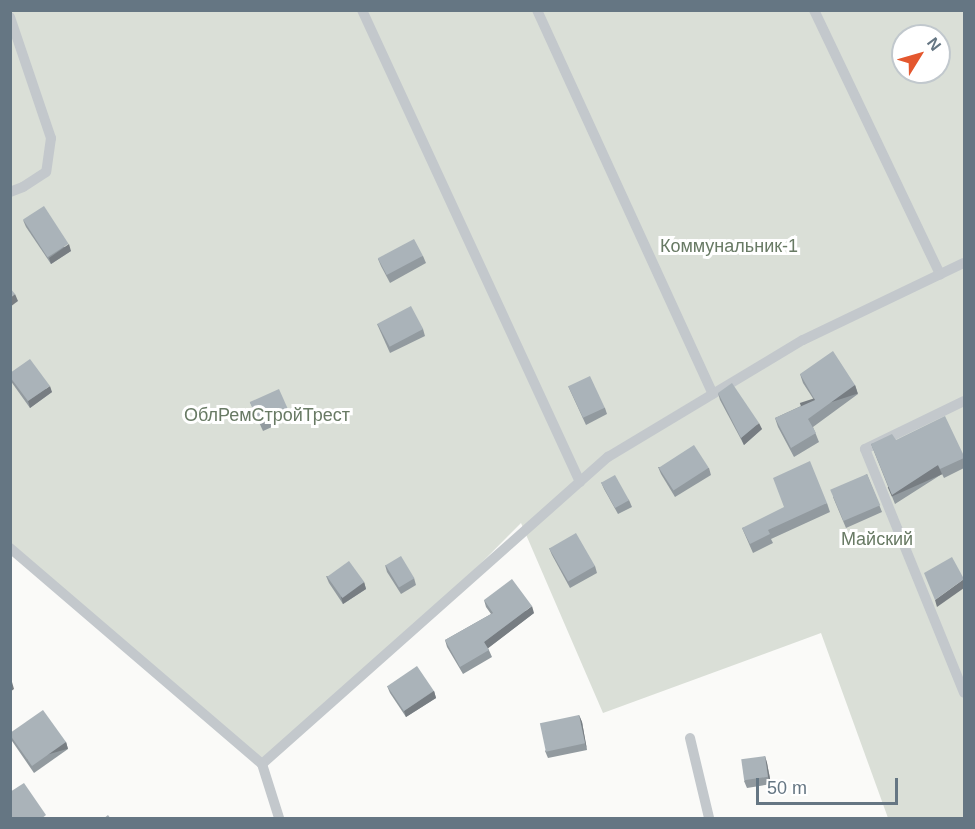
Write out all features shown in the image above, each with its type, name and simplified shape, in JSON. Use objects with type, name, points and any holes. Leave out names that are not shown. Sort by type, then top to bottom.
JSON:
[{"type":"lane","points":[[362,10],[580,482]]},
{"type":"lane","points":[[537,10],[713,394]]},
{"type":"lane","points":[[814,10],[940,274]]},
{"type":"lane","points":[[10,17],[51,138],[46,172],[23,187],[10,192]]},
{"type":"lane","points":[[262,764],[608,457],[803,340],[964,263]]},
{"type":"lane","points":[[964,401],[865,449],[964,693]]},
{"type":"lane","points":[[10,549],[262,764],[279,819]]},
{"type":"lane","points":[[690,738],[709,819]]},
{"type":"green space","points":[[11,11],[964,11],[964,818],[888,818],[821,633],[603,713],[521,523],[410,635],[262,764],[11,549]]},
{"type":"building","points":[[44,206],[69,244],[48,257],[23,220]]},
{"type":"building","points":[[414,239],[423,256],[387,275],[378,258]]},
{"type":"building","points":[[10,288],[15,294],[10,298]]},
{"type":"building","points":[[411,306],[423,329],[390,347],[377,324]]},
{"type":"building","points":[[833,351],[855,385],[808,419],[816,433],[791,448],[775,418],[815,400],[800,374]]},
{"type":"building","points":[[30,359],[50,386],[28,401],[10,377],[10,373]]},
{"type":"building","points":[[590,376],[605,408],[583,418],[568,386]]},
{"type":"building","points":[[732,383],[759,423],[741,438],[718,393]]},
{"type":"building","points":[[279,389],[289,411],[260,424],[250,402]]},
{"type":"building","points":[[945,416],[964,458],[940,469],[938,465],[892,495],[871,444],[892,434],[896,440]]},
{"type":"building","points":[[694,445],[709,468],[673,491],[659,468]]},
{"type":"building","points":[[810,461],[827,503],[768,530],[770,534],[750,544],[742,528],[784,507],[773,478]]},
{"type":"building","points":[[867,474],[880,505],[843,521],[830,490]]},
{"type":"building","points":[[615,475],[629,500],[615,508],[601,483]]},
{"type":"building","points":[[576,533],[595,566],[568,581],[549,548]]},
{"type":"building","points":[[401,556],[414,578],[399,588],[386,565]]},
{"type":"building","points":[[952,557],[964,579],[935,600],[924,573]]},
{"type":"building","points":[[349,561],[364,582],[342,598],[327,577]]},
{"type":"building","points":[[512,579],[532,606],[484,642],[489,650],[460,667],[445,640],[493,613],[484,600]]},
{"type":"building","points":[[417,666],[434,691],[404,711],[387,686]]},
{"type":"building","points":[[43,710],[66,742],[32,766],[10,733]]},
{"type":"building","points":[[579,715],[585,743],[546,752],[540,723]]},
{"type":"building","points":[[765,756],[768,777],[744,780],[741,759]]},
{"type":"building","points":[[24,783],[46,815],[41,819],[10,819],[10,792]]},
{"type":"park label","name":"Коммунальник-1","points":[[729,246]]},
{"type":"park label","name":"ОблРемСтройТрест","points":[[267,415]]},
{"type":"park label","name":"Майский","points":[[877,539]]}]
